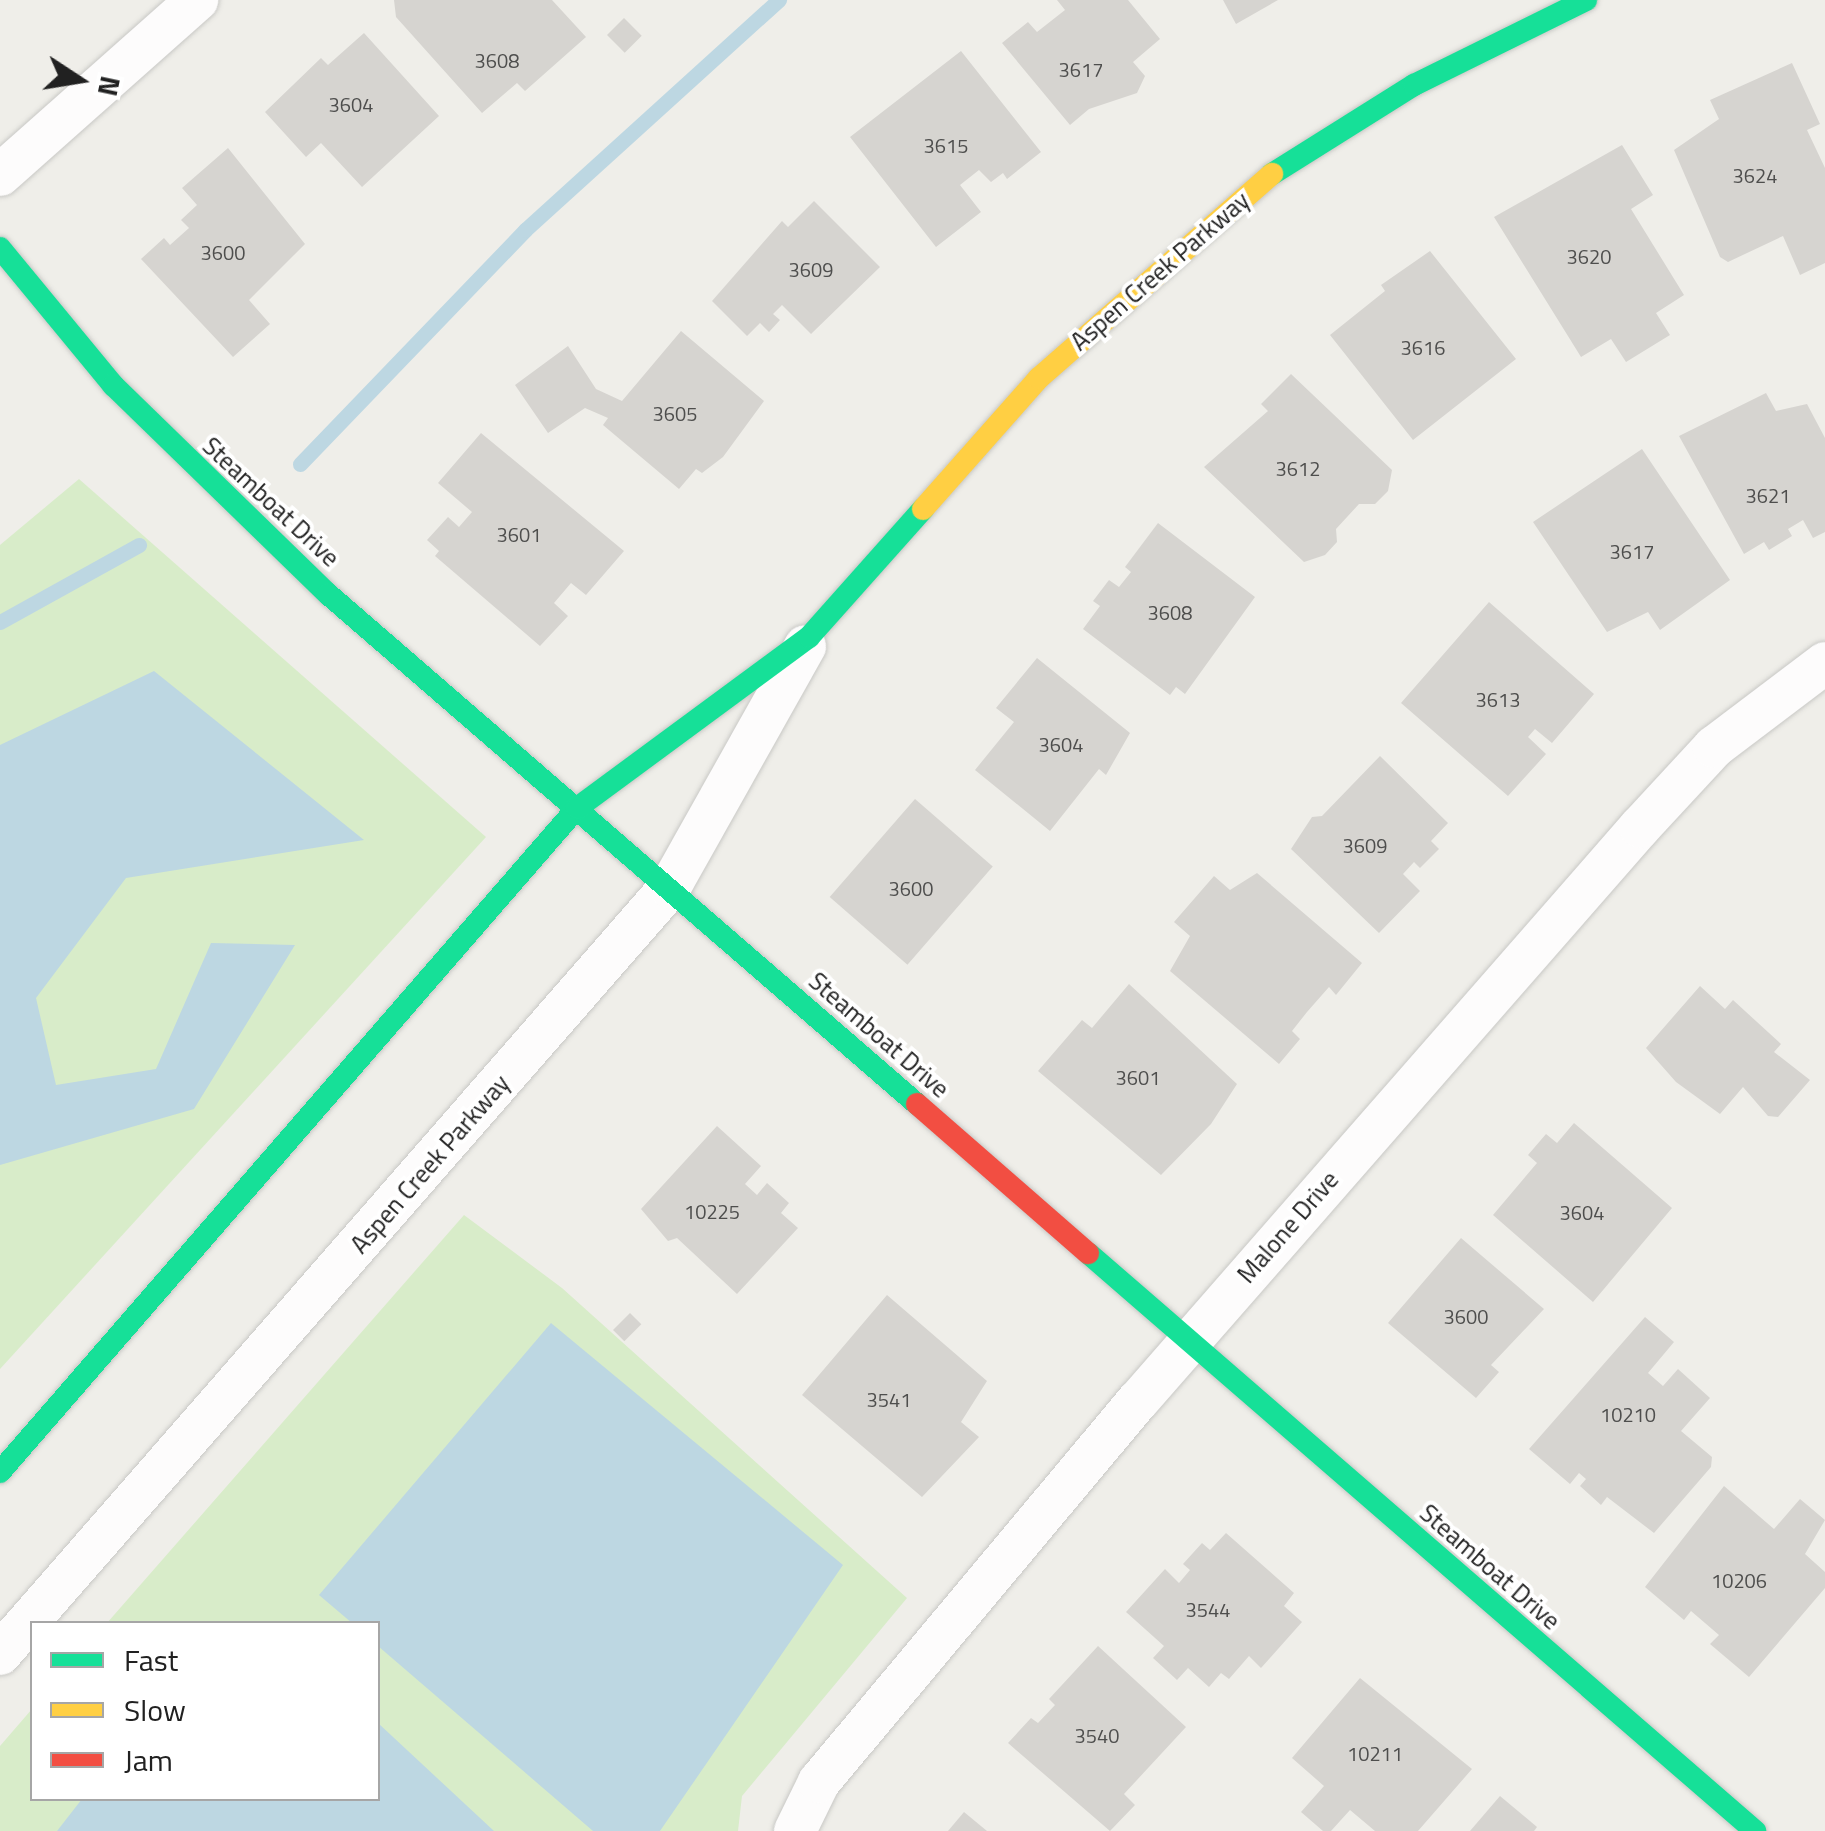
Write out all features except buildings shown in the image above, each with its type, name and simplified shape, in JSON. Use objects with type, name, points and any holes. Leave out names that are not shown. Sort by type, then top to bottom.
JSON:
[{"type":"street","points":[[0,175],[197,0]]},
{"type":"street","name":"Aspen Creek Parkway","points":[[0,1472],[577,808],[809,637],[1039,378],[1276,171],[1414,85],[1586,0]]},
{"type":"street","name":"Steamboat Drive","points":[[0,248],[113,386],[234,508],[1188,1342],[1755,1831]]},
{"type":"street","name":"Aspen Creek Parkway","points":[[0,1654],[670,887],[809,637]]},
{"type":"street","name":"Malone Drive","points":[[795,1831],[819,1782],[1188,1342],[1714,746],[1825,663]]},
{"type":"green space","points":[[79,479],[486,837],[0,1369],[0,545]]},
{"type":"green space","points":[[464,1215],[562,1288],[907,1598],[742,1796],[738,1831],[0,1831],[0,1746],[30,1711],[30,1801],[380,1801],[380,1621],[109,1621]]},
{"type":"water","points":[[154,671],[364,840],[126,878],[36,998],[56,1085],[156,1069],[211,943],[295,945],[194,1109],[0,1165],[0,745]]},
{"type":"water","points":[[551,1323],[843,1565],[660,1831],[593,1831],[380,1648],[380,1621],[350,1621],[319,1595]]},
{"type":"water","points":[[380,1725],[494,1831],[57,1831],[80,1801],[380,1801]]},
{"type":"waterway","points":[[300,464],[525,230],[779,0]]},
{"type":"waterway","points":[[0,622],[139,545]]},
{"type":"traffic: fast","points":[[1272,174],[1414,85],[1586,0]]},
{"type":"traffic: fast","points":[[0,248],[113,385],[328,594],[917,1104]]},
{"type":"traffic: fast","points":[[0,1472],[577,808],[809,637],[923,509]]},
{"type":"traffic: fast","points":[[1088,1253],[1755,1831]]},
{"type":"traffic: slow","points":[[923,509],[1039,378],[1272,174]]},
{"type":"traffic: jam","points":[[917,1104],[1088,1253]]}]
